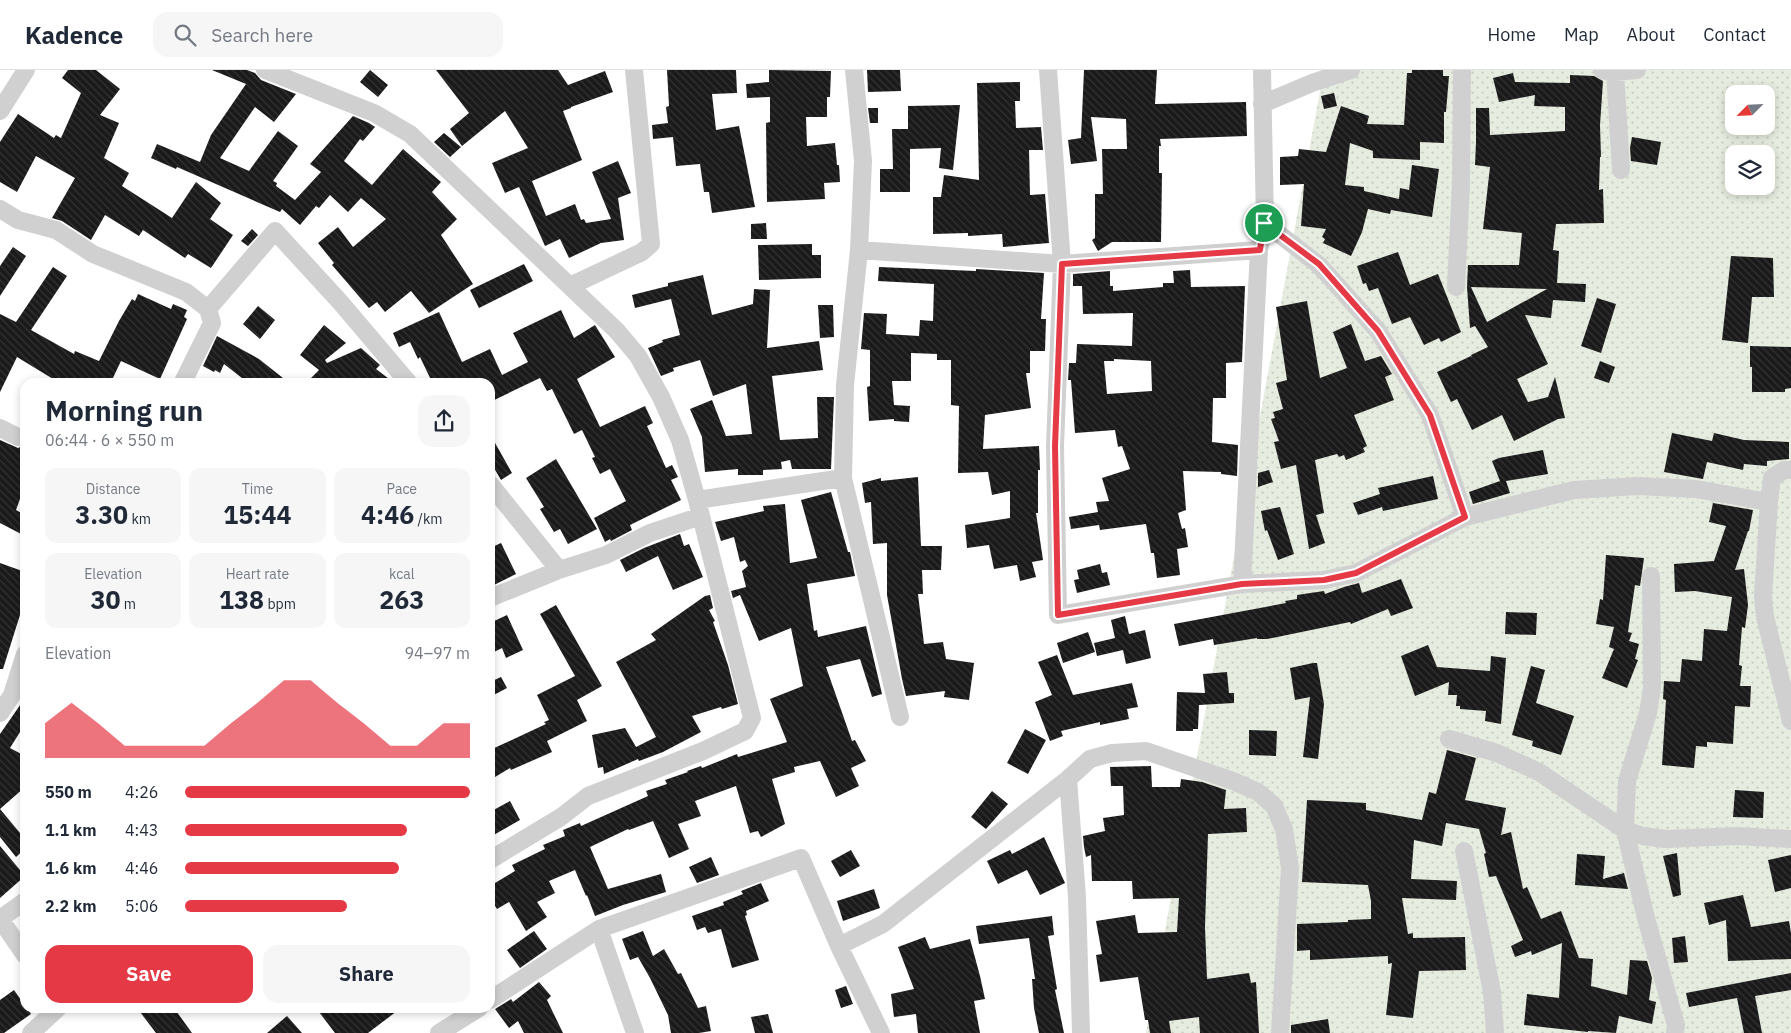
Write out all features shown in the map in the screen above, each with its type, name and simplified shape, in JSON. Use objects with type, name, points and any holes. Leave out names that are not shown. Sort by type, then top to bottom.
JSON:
[{"type":"street","points":[[0,111],[26,70]]},
{"type":"street","points":[[265,70],[374,113],[410,134],[617,331],[638,356],[662,397],[680,440],[752,718],[745,731],[702,751],[588,796],[561,817],[495,857]]},
{"type":"street","points":[[570,286],[642,252],[651,244],[634,70]]},
{"type":"street","points":[[854,70],[863,161],[859,250],[845,385],[843,478],[900,717]]},
{"type":"street","points":[[1048,70],[1062,264],[1055,446],[1058,615],[1242,584],[1324,580],[1356,573],[1465,517],[1574,490],[1638,486],[1696,489],[1768,502]]},
{"type":"street","points":[[1242,584],[1260,250],[1264,223],[1262,70]]},
{"type":"street","points":[[1262,104],[1312,83],[1351,70]]},
{"type":"street","points":[[1456,287],[1461,184],[1462,70]]},
{"type":"street","points":[[1622,170],[1608,71],[1637,70]]},
{"type":"street","points":[[0,209],[18,220],[56,230],[93,254],[186,292],[208,309],[212,323],[185,378]]},
{"type":"street","points":[[1264,223],[1319,264],[1378,331],[1430,415],[1465,517]]},
{"type":"street","points":[[208,309],[275,231],[341,303],[405,378]]},
{"type":"street","points":[[859,250],[1062,264],[1260,250]]},
{"type":"street","points":[[0,428],[18,437]]},
{"type":"street","points":[[1791,470],[1784,470],[1772,478],[1768,502],[1763,596],[1765,617],[1791,721]]},
{"type":"street","points":[[495,596],[559,570],[606,555],[699,508],[843,478]]},
{"type":"street","points":[[495,490],[559,570]]},
{"type":"street","points":[[1652,576],[1652,688],[1648,713],[1627,781],[1625,830],[1641,900],[1676,1025],[1675,1033]]},
{"type":"street","points":[[0,713],[12,695],[20,670]]},
{"type":"street","points":[[1449,739],[1497,753],[1539,772],[1625,830],[1642,836],[1665,839],[1737,836],[1791,839]]},
{"type":"street","points":[[839,946],[883,924],[1068,779],[1090,759],[1112,753],[1146,751],[1258,792],[1274,806],[1284,829],[1290,868],[1280,1033]]},
{"type":"street","points":[[1068,779],[1077,898],[1081,1033]]},
{"type":"street","points":[[1464,851],[1492,992],[1495,1033]]},
{"type":"street","points":[[495,997],[599,929],[801,858],[839,946],[881,1033]]},
{"type":"street","points":[[20,905],[0,919],[20,948]]},
{"type":"street","points":[[599,929],[635,1033]]},
{"type":"street","points":[[31,1033],[53,1013]]},
{"type":"street","points":[[439,1033],[471,1013]]},
{"type":"shaded area","points":[[1324,70],[1791,70],[1791,1033],[1146,1033]]},
{"type":"building","points":[[68,70],[96,70],[120,89],[100,115],[119,123],[104,158],[129,173],[122,186],[172,218],[196,182],[221,203],[210,219],[233,235],[211,268],[188,254],[185,258],[143,230],[139,236],[105,215],[91,240],[62,221],[52,218],[75,178],[36,156],[17,192],[0,182],[0,142],[18,114],[54,138],[56,135],[61,138],[81,93],[62,78]]},
{"type":"building","points":[[212,70],[247,70],[255,73],[261,80],[296,94],[274,122],[255,107],[220,158],[249,171],[278,131],[298,146],[273,181],[277,183],[276,186],[295,200],[321,172],[310,164],[353,116],[369,123],[375,127],[363,141],[360,139],[344,161],[372,185],[403,149],[441,182],[432,192],[457,219],[441,235],[473,284],[429,313],[411,291],[385,312],[377,302],[369,308],[332,265],[334,263],[318,243],[338,227],[353,247],[386,219],[361,198],[348,212],[330,195],[319,208],[316,206],[300,225],[282,209],[280,212],[177,167],[176,169],[151,158],[157,144],[200,162],[211,135],[246,84]]},
{"type":"building","points":[[370,70],[388,85],[378,97],[360,82]]},
{"type":"building","points":[[436,70],[558,70],[568,85],[605,71],[613,92],[563,111],[582,160],[532,181],[546,216],[575,204],[581,220],[584,219],[586,223],[611,219],[592,172],[618,161],[631,193],[618,198],[624,240],[601,243],[569,258],[560,239],[545,246],[519,187],[505,193],[492,163],[528,148],[505,111],[462,146],[450,129],[469,113]]},
{"type":"building","points":[[667,70],[736,70],[737,93],[712,94],[716,130],[739,126],[755,207],[712,213],[709,192],[704,192],[700,164],[676,166],[673,137],[653,139],[652,125],[668,123],[666,107],[669,106]]},
{"type":"building","points":[[769,70],[831,71],[830,97],[827,97],[827,117],[806,117],[807,146],[835,143],[840,182],[824,183],[825,199],[767,202],[766,123],[770,122],[770,97],[747,98],[746,84],[769,82]]},
{"type":"building","points":[[867,70],[900,70],[901,91],[868,92]]},
{"type":"building","points":[[1084,70],[1157,70],[1155,104],[1246,102],[1247,136],[1160,139],[1159,173],[1162,173],[1161,242],[1112,242],[1098,251],[1092,240],[1095,238],[1095,194],[1103,194],[1102,149],[1127,149],[1126,119],[1091,117],[1097,161],[1071,164],[1068,140],[1081,138]]},
{"type":"building","points":[[1412,70],[1443,70],[1443,76],[1449,76],[1446,112],[1444,112],[1444,143],[1420,142],[1420,160],[1373,158],[1373,151],[1350,143],[1345,185],[1364,187],[1364,191],[1399,199],[1400,188],[1409,190],[1412,165],[1439,169],[1432,217],[1391,210],[1390,214],[1368,209],[1362,232],[1351,256],[1323,243],[1325,239],[1322,237],[1326,229],[1301,226],[1304,184],[1280,185],[1280,157],[1298,156],[1299,149],[1326,152],[1341,106],[1369,116],[1367,124],[1404,125],[1407,73],[1412,73]]},
{"type":"building","points":[[1513,73],[1515,82],[1570,83],[1570,75],[1594,76],[1603,81],[1599,190],[1603,189],[1604,223],[1556,224],[1553,250],[1559,251],[1557,283],[1586,284],[1585,302],[1553,300],[1551,318],[1525,315],[1548,364],[1517,379],[1528,402],[1548,397],[1555,377],[1565,418],[1558,419],[1514,441],[1502,415],[1472,430],[1457,399],[1451,402],[1437,372],[1471,356],[1472,358],[1471,355],[1488,347],[1475,326],[1470,328],[1467,287],[1468,265],[1519,265],[1522,233],[1483,229],[1490,167],[1475,165],[1476,108],[1489,108],[1490,135],[1565,131],[1565,107],[1534,106],[1535,95],[1499,102],[1493,78]],"holes":[[[1471,287],[1547,289],[1487,322]]]},
{"type":"building","points":[[1020,82],[1020,101],[1015,101],[1016,128],[1041,127],[1043,150],[1029,150],[1030,195],[1045,194],[1049,243],[1003,247],[1002,234],[968,236],[968,233],[933,234],[933,197],[941,197],[944,175],[979,180],[977,83]]},
{"type":"building","points":[[1334,93],[1337,106],[1324,109],[1321,96]]},
{"type":"building","points":[[960,105],[953,170],[939,168],[941,148],[910,149],[910,192],[880,192],[880,169],[893,169],[892,129],[908,129],[908,106]]},
{"type":"building","points":[[868,108],[878,108],[878,123],[870,123]]},
{"type":"building","points":[[444,133],[461,147],[450,157],[434,142]]},
{"type":"building","points":[[1632,137],[1661,142],[1657,165],[1631,161],[1630,148]]},
{"type":"building","points":[[766,223],[767,239],[751,239],[751,224]]},
{"type":"building","points":[[252,229],[258,235],[248,246],[241,241]]},
{"type":"building","points":[[812,244],[812,255],[821,255],[821,278],[759,280],[758,245]]},
{"type":"building","points":[[13,247],[26,256],[0,296],[0,266]]},
{"type":"building","points":[[1398,252],[1410,285],[1438,274],[1461,332],[1441,342],[1439,338],[1424,345],[1410,317],[1392,324],[1378,288],[1369,291],[1366,283],[1363,284],[1357,266]]},
{"type":"building","points":[[1731,256],[1773,258],[1774,297],[1752,297],[1748,343],[1722,340]]},
{"type":"building","points":[[524,264],[533,281],[479,308],[470,290]]},
{"type":"building","points":[[53,267],[67,276],[31,330],[74,354],[75,351],[99,361],[119,321],[132,299],[135,301],[138,294],[171,309],[173,304],[187,310],[184,317],[187,319],[160,378],[121,361],[113,378],[51,378],[17,357],[0,392],[0,314],[16,322]]},
{"type":"building","points":[[879,267],[976,271],[976,269],[1044,273],[1041,319],[1046,319],[1045,351],[1030,351],[1030,373],[1026,373],[1031,408],[985,415],[983,449],[1039,446],[1040,470],[1038,470],[1038,513],[1036,513],[1043,560],[1032,562],[1036,577],[1020,581],[1017,565],[994,569],[989,545],[967,548],[965,525],[1010,518],[1010,491],[992,495],[988,472],[958,473],[959,406],[951,405],[951,360],[937,360],[937,354],[911,353],[911,381],[892,381],[894,405],[910,406],[909,422],[894,421],[894,419],[869,421],[867,387],[870,386],[870,350],[861,349],[864,313],[887,314],[886,334],[919,336],[920,320],[933,321],[934,284],[878,281]]},
{"type":"building","points":[[1190,270],[1191,287],[1245,286],[1242,362],[1226,363],[1226,398],[1213,398],[1212,442],[1238,445],[1237,476],[1221,474],[1221,472],[1183,471],[1186,510],[1178,513],[1182,529],[1185,528],[1188,547],[1177,549],[1180,575],[1157,578],[1154,553],[1151,553],[1146,524],[1100,530],[1099,525],[1071,529],[1069,517],[1098,512],[1096,502],[1109,501],[1102,478],[1130,469],[1122,446],[1118,447],[1115,430],[1075,433],[1071,380],[1068,380],[1069,363],[1076,363],[1077,344],[1132,346],[1133,313],[1083,314],[1082,286],[1073,286],[1073,274],[1110,271],[1110,286],[1113,286],[1113,291],[1163,287],[1163,283],[1174,283],[1173,271]],"holes":[[[1114,359],[1151,361],[1152,391],[1107,394],[1104,361],[1114,361]]]},
{"type":"building","points":[[703,275],[712,315],[753,304],[754,289],[770,290],[767,348],[819,341],[823,370],[772,376],[780,440],[818,438],[817,397],[834,397],[831,469],[792,469],[790,460],[781,462],[782,469],[763,470],[763,475],[738,475],[738,469],[705,472],[702,437],[690,409],[712,400],[726,436],[752,434],[746,384],[713,396],[700,360],[673,368],[674,371],[661,376],[648,348],[663,342],[662,340],[680,335],[671,299],[635,308],[632,295],[668,286],[668,283]]},
{"type":"building","points":[[1597,298],[1616,304],[1601,353],[1581,346]]},
{"type":"building","points":[[1307,301],[1320,378],[1347,368],[1333,332],[1351,324],[1365,361],[1381,356],[1392,374],[1385,377],[1394,400],[1354,415],[1367,446],[1363,448],[1365,452],[1346,460],[1344,455],[1339,457],[1337,454],[1315,460],[1324,513],[1316,515],[1325,543],[1309,549],[1296,465],[1281,469],[1274,442],[1279,441],[1271,419],[1275,418],[1273,412],[1283,409],[1276,383],[1287,380],[1276,307]]},
{"type":"building","points":[[818,305],[833,305],[834,337],[820,338]]},
{"type":"building","points":[[258,306],[275,320],[260,339],[243,324]]},
{"type":"building","points":[[561,310],[574,338],[595,325],[615,357],[577,379],[600,427],[645,406],[653,423],[647,426],[666,468],[672,465],[678,477],[671,480],[681,500],[630,525],[632,530],[611,541],[610,539],[605,542],[594,518],[626,501],[610,469],[600,474],[592,458],[595,457],[582,430],[574,434],[552,389],[547,391],[540,378],[495,400],[495,378],[430,378],[410,342],[399,347],[393,333],[439,312],[462,362],[490,349],[502,375],[528,362],[513,333]]},
{"type":"building","points":[[324,325],[346,343],[325,360],[327,363],[361,348],[380,365],[376,369],[388,378],[311,378],[319,370],[300,355]]},
{"type":"building","points":[[217,336],[259,359],[283,378],[242,378],[224,364],[220,373],[203,366]]},
{"type":"building","points":[[1750,346],[1791,347],[1791,388],[1785,389],[1785,392],[1752,392]]},
{"type":"building","points":[[1600,361],[1615,367],[1609,383],[1594,378]]},
{"type":"building","points":[[1672,433],[1712,441],[1714,433],[1744,440],[1789,442],[1789,459],[1767,461],[1767,466],[1744,464],[1743,470],[1707,462],[1703,479],[1664,472]]},
{"type":"building","points":[[0,440],[20,447],[20,499],[16,510],[20,512],[20,533],[0,523]]},
{"type":"building","points":[[495,443],[512,473],[501,480],[495,470]]},
{"type":"building","points":[[1543,450],[1548,474],[1506,481],[1510,493],[1473,504],[1469,492],[1500,481],[1492,461]]},
{"type":"building","points":[[556,459],[597,529],[568,544],[560,529],[554,532],[540,509],[544,507],[526,478]]},
{"type":"building","points":[[1269,470],[1273,482],[1258,487],[1258,473]]},
{"type":"building","points":[[1433,476],[1438,499],[1383,511],[1382,507],[1358,515],[1353,503],[1380,494],[1378,488]]},
{"type":"building","points":[[918,477],[921,546],[942,546],[941,570],[922,570],[923,594],[918,594],[924,644],[943,642],[946,659],[974,663],[969,700],[944,697],[945,691],[906,696],[902,679],[887,595],[887,543],[873,544],[871,502],[865,503],[862,483],[881,478],[881,481]]},
{"type":"building","points":[[831,492],[848,552],[850,552],[855,576],[807,584],[814,631],[817,630],[818,637],[866,626],[882,694],[872,697],[860,659],[826,667],[852,741],[855,740],[866,761],[851,768],[859,786],[836,797],[820,761],[794,767],[795,772],[772,779],[785,824],[761,837],[758,831],[750,833],[736,786],[695,801],[701,816],[678,824],[689,849],[669,858],[653,821],[628,829],[590,847],[608,889],[661,874],[666,892],[595,916],[575,870],[549,881],[555,893],[537,902],[547,917],[526,931],[509,902],[497,909],[495,906],[495,883],[515,871],[512,865],[545,849],[543,845],[565,836],[563,830],[580,823],[581,826],[648,796],[646,791],[667,784],[665,780],[737,754],[738,757],[787,742],[770,699],[803,686],[791,628],[759,641],[740,595],[733,598],[731,591],[746,587],[742,571],[748,566],[745,560],[740,562],[734,537],[721,541],[715,522],[764,511],[763,506],[785,504],[790,563],[817,558],[801,500]]},
{"type":"building","points":[[1713,503],[1753,510],[1749,531],[1735,570],[1744,569],[1748,605],[1745,628],[1742,627],[1739,665],[1742,666],[1740,686],[1751,686],[1750,707],[1735,706],[1733,744],[1707,742],[1707,747],[1696,746],[1694,768],[1662,765],[1666,700],[1663,699],[1664,681],[1680,682],[1682,659],[1702,661],[1704,629],[1727,631],[1732,597],[1695,591],[1675,592],[1674,564],[1714,561],[1726,526],[1709,522]]},
{"type":"building","points":[[1280,507],[1294,554],[1278,560],[1267,530],[1265,531],[1261,511]]},
{"type":"building","points":[[680,534],[684,546],[689,544],[703,577],[673,590],[658,556],[626,572],[620,560]]},
{"type":"building","points":[[501,543],[516,574],[495,584],[495,546]]},
{"type":"building","points":[[1606,555],[1644,558],[1640,586],[1635,585],[1628,632],[1632,633],[1629,641],[1639,644],[1635,659],[1638,660],[1627,688],[1602,678],[1614,649],[1609,647],[1614,627],[1596,624],[1600,599],[1603,600]]},
{"type":"building","points":[[0,563],[20,570],[20,615],[3,669],[0,669]]},
{"type":"building","points":[[1100,564],[1102,573],[1107,572],[1110,585],[1077,593],[1074,580],[1079,579],[1077,570]]},
{"type":"building","points":[[1401,579],[1413,608],[1391,616],[1388,609],[1351,624],[1350,622],[1267,639],[1257,638],[1214,645],[1213,639],[1179,646],[1174,624],[1286,603],[1285,601],[1297,599],[1297,595],[1324,591],[1325,594],[1359,583],[1362,593]]},
{"type":"building","points":[[710,595],[713,608],[709,610],[715,621],[713,622],[728,665],[738,704],[692,716],[701,732],[663,752],[639,761],[638,759],[604,774],[603,767],[598,768],[592,735],[625,728],[636,747],[656,737],[616,662],[656,640],[651,634],[705,596]]},
{"type":"building","points":[[556,605],[602,686],[577,700],[587,721],[547,741],[552,752],[511,770],[510,768],[495,777],[495,748],[546,724],[544,722],[549,720],[537,695],[575,676],[540,614]]},
{"type":"building","points":[[1506,612],[1537,613],[1536,635],[1505,634]]},
{"type":"building","points":[[507,615],[523,650],[506,658],[502,648],[495,652],[495,621]]},
{"type":"building","points":[[1125,616],[1129,634],[1145,630],[1151,658],[1126,664],[1123,650],[1097,656],[1094,643],[1115,638],[1111,620]]},
{"type":"building","points":[[1088,632],[1095,652],[1063,663],[1057,643]]},
{"type":"building","points":[[1428,645],[1437,667],[1490,671],[1491,656],[1506,658],[1501,724],[1485,721],[1486,711],[1460,709],[1460,706],[1456,706],[1457,695],[1448,695],[1449,682],[1415,696],[1401,656]]},
{"type":"building","points":[[1057,655],[1073,695],[1132,683],[1138,707],[1127,709],[1129,719],[1100,725],[1100,722],[1061,731],[1063,736],[1050,741],[1035,702],[1052,695],[1038,662]]},
{"type":"building","points":[[1317,663],[1324,704],[1318,759],[1303,757],[1310,697],[1295,700],[1290,668]]},
{"type":"building","points":[[1531,666],[1545,670],[1536,703],[1574,716],[1561,755],[1532,746],[1533,741],[1512,735]]},
{"type":"building","points":[[1227,672],[1229,693],[1234,693],[1234,703],[1199,705],[1198,729],[1193,729],[1193,731],[1176,731],[1177,692],[1205,693],[1203,674]]},
{"type":"building","points":[[501,677],[507,688],[495,694],[495,680]]},
{"type":"building","points":[[20,705],[20,732],[10,748],[20,753],[20,791],[0,809],[0,734]]},
{"type":"building","points":[[1025,729],[1046,740],[1028,774],[1007,763]]},
{"type":"building","points":[[1249,730],[1277,731],[1276,756],[1249,755]]},
{"type":"building","points":[[1447,750],[1476,758],[1465,800],[1506,808],[1501,835],[1511,832],[1523,889],[1527,887],[1541,919],[1561,911],[1579,958],[1593,959],[1591,986],[1627,995],[1630,960],[1647,961],[1652,978],[1649,1000],[1656,1002],[1652,1024],[1619,1016],[1616,1033],[1524,1025],[1527,994],[1559,998],[1562,943],[1532,955],[1531,951],[1515,957],[1511,946],[1523,940],[1496,876],[1489,877],[1484,854],[1486,853],[1479,829],[1446,823],[1442,846],[1414,840],[1411,879],[1457,881],[1456,900],[1402,898],[1408,934],[1413,933],[1413,938],[1465,937],[1466,970],[1419,971],[1413,1018],[1386,1015],[1392,963],[1388,964],[1388,956],[1310,960],[1310,950],[1297,951],[1297,924],[1371,919],[1371,901],[1368,885],[1302,882],[1307,800],[1366,803],[1366,810],[1422,820],[1429,792],[1436,794]]},
{"type":"building","points":[[1151,766],[1152,787],[1180,787],[1181,779],[1202,782],[1226,790],[1224,809],[1246,808],[1247,832],[1208,834],[1205,927],[1207,979],[1249,973],[1251,983],[1256,982],[1259,1033],[1200,1033],[1199,1017],[1169,1021],[1171,1033],[1150,1033],[1148,1020],[1145,1020],[1138,977],[1100,982],[1096,955],[1102,954],[1096,921],[1135,915],[1138,933],[1177,932],[1179,898],[1133,899],[1132,881],[1092,881],[1091,855],[1086,857],[1084,847],[1083,836],[1105,831],[1103,818],[1124,815],[1123,786],[1111,786],[1110,767]]},
{"type":"building","points":[[1735,790],[1764,792],[1763,818],[1733,817]]},
{"type":"building","points":[[992,791],[1008,804],[986,829],[971,817]]},
{"type":"building","points":[[510,801],[520,820],[495,834],[495,809]]},
{"type":"building","points":[[0,809],[20,833],[20,853],[16,857],[0,837]]},
{"type":"building","points":[[1044,837],[1065,883],[1040,895],[1027,870],[998,884],[987,861],[1010,850],[1012,854]]},
{"type":"building","points":[[0,846],[20,870],[20,880],[0,898]]},
{"type":"building","points":[[851,850],[860,866],[840,877],[831,861]]},
{"type":"building","points":[[1677,853],[1681,895],[1673,897],[1663,856]]},
{"type":"building","points":[[1577,854],[1605,856],[1603,879],[1624,873],[1628,889],[1575,885]]},
{"type":"building","points":[[1791,855],[1791,888],[1775,892],[1768,860]]},
{"type":"building","points":[[711,857],[719,875],[697,883],[689,867]]},
{"type":"building","points":[[761,883],[769,901],[746,911],[747,915],[745,916],[759,960],[732,968],[721,929],[708,933],[705,927],[697,930],[692,916],[724,905],[723,902],[743,894],[741,891]]},
{"type":"building","points":[[874,889],[880,908],[843,921],[837,901]]},
{"type":"building","points":[[1743,895],[1751,927],[1789,921],[1791,959],[1728,961],[1726,920],[1709,925],[1704,903]]},
{"type":"building","points":[[1052,916],[1054,935],[1048,936],[1057,989],[1055,990],[1064,1033],[1039,1033],[1034,1008],[1032,979],[1035,979],[1029,938],[979,944],[976,926]]},
{"type":"building","points":[[534,931],[547,949],[520,968],[507,950]]},
{"type":"building","points":[[643,931],[653,956],[664,949],[678,974],[681,973],[698,1008],[706,1006],[711,1031],[671,1033],[668,1015],[650,978],[638,957],[630,960],[622,939]]},
{"type":"building","points":[[1685,936],[1688,962],[1674,963],[1672,938]]},
{"type":"building","points":[[925,937],[930,949],[970,939],[985,999],[974,1001],[980,1033],[918,1033],[916,1014],[894,1017],[891,994],[914,989],[898,947]]},
{"type":"building","points":[[1791,973],[1791,990],[1755,996],[1762,1033],[1744,1033],[1737,998],[1689,1007],[1686,993]]},
{"type":"building","points":[[539,982],[551,996],[547,1000],[563,1033],[524,1033],[518,1021],[509,1028],[495,1009],[511,999],[513,1002]]},
{"type":"building","points":[[846,986],[853,1004],[841,1008],[835,990]]},
{"type":"building","points":[[14,990],[20,998],[20,1013],[31,1014],[4,1033],[0,1033],[0,1000]]},
{"type":"building","points":[[141,1013],[178,1013],[192,1033],[156,1033]]},
{"type":"building","points":[[320,1013],[394,1013],[368,1033],[335,1033]]},
{"type":"building","points":[[768,1014],[773,1033],[755,1033],[751,1017]]},
{"type":"building","points":[[287,1016],[302,1033],[267,1033]]},
{"type":"building","points":[[1328,1019],[1330,1033],[1291,1033],[1291,1025]]},
{"type":"route","points":[[1264,223],[1319,264],[1378,331],[1430,415],[1465,517],[1356,573],[1324,580],[1242,584],[1058,615],[1055,446],[1062,264],[1260,250],[1264,223]]}]
